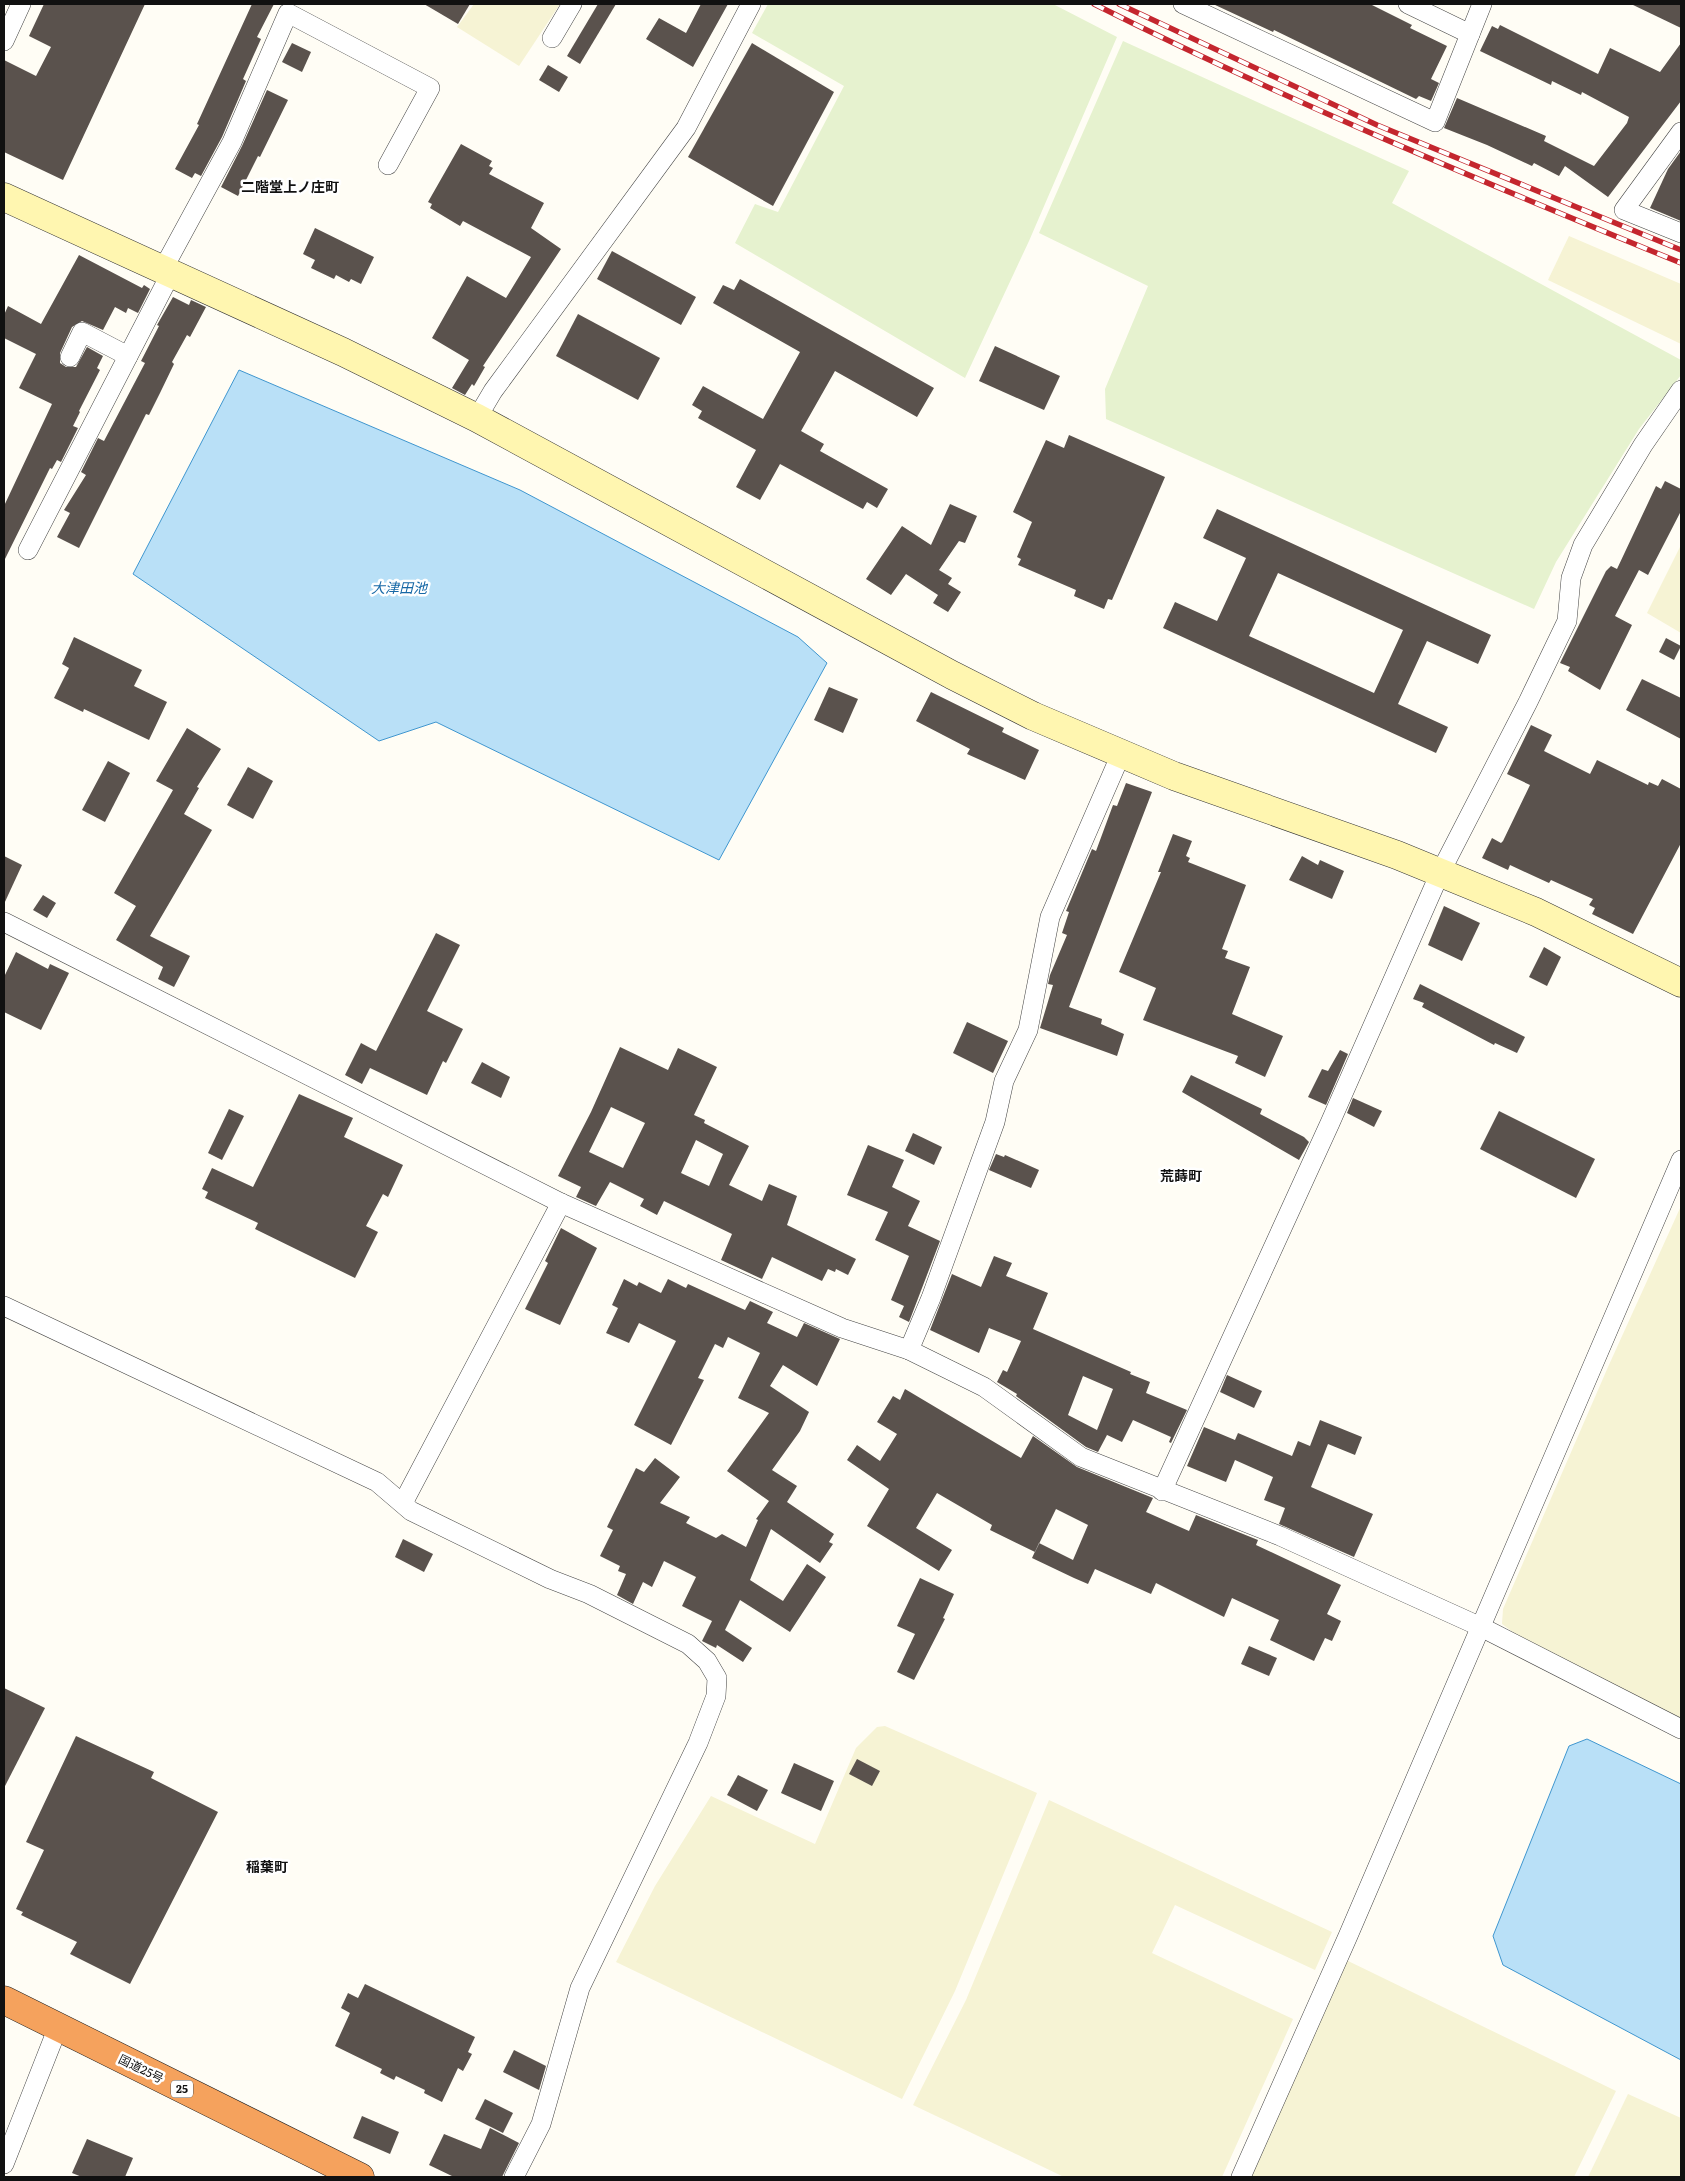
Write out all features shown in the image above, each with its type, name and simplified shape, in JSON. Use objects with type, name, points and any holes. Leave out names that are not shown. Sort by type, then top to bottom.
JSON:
[{"type":"highway","name":"国道25号","points":[[4,2000],[360,2177]]},
{"type":"street","points":[[4,41],[21,4]]},
{"type":"street","points":[[552,38],[572,4]]},
{"type":"street","points":[[477,418],[493,390],[686,128],[751,4]]},
{"type":"street","points":[[1183,4],[1435,122],[1482,4]]},
{"type":"street","points":[[1408,4],[1470,34]]},
{"type":"street","points":[[28,550],[128,356],[167,271],[232,142],[288,13],[430,88],[388,165]]},
{"type":"street","points":[[1681,132],[1624,210],[1681,233]]},
{"type":"street","points":[[4,197],[343,352],[477,418],[952,675],[1033,716],[1174,776],[1396,855],[1536,912],[1681,983]]},
{"type":"street","points":[[70,357],[82,332],[128,356]]},
{"type":"street","points":[[1162,1491],[1330,1123],[1440,873],[1528,702],[1567,621],[1571,578],[1583,544],[1643,444],[1681,390]]},
{"type":"street","points":[[909,1350],[931,1298],[995,1122],[1004,1081],[1028,1030],[1050,917],[1120,754]]},
{"type":"street","points":[[4,922],[561,1203],[842,1328],[909,1350],[984,1387],[1081,1458],[1280,1536],[1481,1627],[1681,1729]]},
{"type":"street","points":[[1241,2177],[1352,1927],[1681,1160]]},
{"type":"street","points":[[403,1503],[561,1203]]},
{"type":"street","points":[[4,1306],[377,1482],[412,1512],[550,1579],[589,1594],[688,1644],[707,1661],[717,1678],[716,1696],[698,1743],[580,1988],[541,2124],[514,2177]]},
{"type":"street","points":[[4,2164],[58,2028]]},
{"type":"shaded area","points":[[474,4],[560,4],[519,66],[457,27]]},
{"type":"shaded area","points":[[1569,236],[1681,284],[1681,344],[1548,280]]},
{"type":"shaded area","points":[[1681,545],[1681,633],[1647,613]]},
{"type":"shaded area","points":[[1681,1206],[1681,1719],[1514,1633],[1502,1624],[1503,1609],[1608,1367]]},
{"type":"shaded area","points":[[885,1726],[1037,1793],[955,1991],[902,2099],[616,1962],[655,1886],[711,1796],[815,1844],[856,1748],[877,1727]]},
{"type":"shaded area","points":[[1049,1800],[1332,1932],[1315,1970],[1175,1905],[1152,1953],[1293,2019],[1222,2177],[1064,2177],[913,2105],[966,2000]]},
{"type":"shaded area","points":[[1344,1959],[1616,2091],[1574,2177],[1247,2177]]},
{"type":"shaded area","points":[[1628,2094],[1681,2118],[1681,2177],[1588,2177]]},
{"type":"green space","points":[[768,4],[1053,4],[1117,37],[1029,241],[965,378],[735,243],[755,204],[778,212],[844,86],[752,33]]},
{"type":"green space","points":[[1123,41],[1409,171],[1392,203],[1681,360],[1681,375],[1639,429],[1556,562],[1534,609],[1106,419],[1105,389],[1148,286],[1039,233]]},
{"type":"water","name":"大津田池","points":[[239,370],[520,490],[798,637],[827,663],[719,860],[436,722],[379,741],[133,574]]},
{"type":"water","points":[[1587,1739],[1681,1784],[1681,2060],[1503,1965],[1493,1936],[1569,1746]]},
{"type":"building","points":[[44,4],[145,4],[63,180],[4,152],[4,60],[36,76],[51,47],[29,36]]},
{"type":"building","points":[[252,4],[274,4],[257,37],[261,39],[243,79],[246,81],[222,137],[201,176],[195,173],[192,178],[175,169],[199,125],[197,124]]},
{"type":"building","points":[[424,4],[470,4],[458,24]]},
{"type":"building","points":[[598,4],[616,4],[580,64],[567,56]]},
{"type":"building","points":[[701,4],[728,4],[693,67],[646,39],[659,18],[686,33]]},
{"type":"building","points":[[1213,4],[1370,4],[1412,25],[1410,28],[1447,46],[1431,79],[1439,83],[1431,101],[1419,96],[1416,99],[1274,30],[1273,32]]},
{"type":"building","points":[[1631,4],[1681,4],[1681,28]]},
{"type":"building","points":[[1500,25],[1598,74],[1610,48],[1660,72],[1681,43],[1681,101],[1608,197],[1565,166],[1559,176],[1534,163],[1532,166],[1444,128],[1457,98],[1546,136],[1544,141],[1594,166],[1627,123],[1629,117],[1582,92],[1581,95],[1552,81],[1551,85],[1480,51],[1492,26],[1498,29]]},
{"type":"building","points":[[292,43],[311,52],[302,72],[282,62]]},
{"type":"building","points":[[752,43],[834,92],[773,206],[688,157]]},
{"type":"building","points":[[548,65],[568,77],[559,92],[539,80]]},
{"type":"building","points":[[267,90],[288,100],[238,196],[221,187]]},
{"type":"building","points":[[461,144],[492,161],[489,166],[493,168],[489,174],[544,203],[531,228],[561,249],[483,366],[485,367],[474,386],[472,384],[465,395],[452,388],[469,360],[432,338],[467,276],[506,298],[531,257],[463,221],[460,226],[430,208],[432,204],[428,202]]},
{"type":"building","points":[[1681,151],[1681,221],[1650,208],[1668,169]]},
{"type":"building","points":[[315,228],[374,257],[361,284],[351,279],[349,282],[336,275],[334,279],[311,268],[315,260],[303,254]]},
{"type":"building","points":[[612,251],[696,297],[681,325],[597,279]]},
{"type":"building","points":[[79,255],[142,288],[144,285],[150,289],[138,313],[128,308],[126,313],[115,307],[103,330],[82,321],[72,327],[60,353],[60,363],[66,367],[76,367],[87,347],[103,356],[97,368],[100,370],[79,411],[73,426],[78,428],[61,462],[57,460],[52,469],[50,468],[4,561],[4,506],[52,404],[19,388],[36,354],[4,338],[4,315],[8,306],[41,324]]},
{"type":"building","points":[[740,279],[934,388],[917,417],[835,371],[801,431],[824,444],[820,451],[888,489],[877,508],[867,502],[863,509],[780,464],[760,500],[736,487],[756,450],[698,418],[702,411],[692,405],[703,386],[763,419],[800,352],[713,303],[723,285],[734,290]]},
{"type":"building","points":[[173,297],[189,305],[191,300],[206,307],[190,337],[187,335],[172,362],[174,364],[149,415],[146,414],[79,548],[57,537],[70,513],[64,510],[86,475],[81,472],[98,438],[104,441],[145,363],[141,361],[159,326],[157,325]]},
{"type":"building","points":[[578,314],[660,358],[638,400],[556,356]]},
{"type":"building","points":[[995,346],[1060,376],[1044,410],[979,381]]},
{"type":"building","points":[[1069,435],[1165,477],[1112,600],[1108,599],[1104,609],[1074,596],[1076,590],[1018,565],[1021,559],[1017,557],[1032,522],[1013,512],[1046,440],[1064,448]]},
{"type":"building","points":[[1665,481],[1681,489],[1681,511],[1648,575],[1639,570],[1615,616],[1632,625],[1600,690],[1568,671],[1570,667],[1560,663],[1606,571],[1611,566],[1617,569],[1656,486],[1661,489]]},
{"type":"building","points":[[950,504],[977,516],[965,543],[959,541],[939,570],[952,578],[948,584],[961,592],[948,612],[933,603],[938,595],[906,574],[891,595],[866,579],[902,526],[931,545]]},
{"type":"building","points":[[1217,509],[1491,635],[1478,664],[1427,641],[1398,704],[1448,727],[1436,753],[1163,628],[1175,602],[1217,621],[1246,558],[1203,538]],"holes":[[[1278,573],[1403,630],[1374,693],[1249,636]]]},
{"type":"building","points":[[74,637],[142,670],[134,686],[167,702],[149,740],[84,709],[83,712],[54,698],[69,668],[62,664]]},
{"type":"building","points":[[1666,638],[1681,646],[1674,660],[1659,652]]},
{"type":"building","points":[[1642,679],[1681,698],[1681,739],[1626,710]]},
{"type":"building","points":[[829,687],[858,699],[843,733],[814,720]]},
{"type":"building","points":[[931,692],[1004,728],[1002,732],[1039,750],[1025,780],[967,754],[970,749],[916,721]]},
{"type":"building","points":[[1531,725],[1552,735],[1544,751],[1590,774],[1597,760],[1648,785],[1649,782],[1658,786],[1662,779],[1681,789],[1681,843],[1633,934],[1592,914],[1595,908],[1589,905],[1593,899],[1551,880],[1549,883],[1510,865],[1508,870],[1482,858],[1492,838],[1501,843],[1503,841],[1530,785],[1507,774]]},
{"type":"building","points":[[187,728],[221,749],[197,787],[199,788],[184,814],[212,830],[150,936],[190,956],[174,987],[158,979],[163,967],[116,940],[136,906],[114,893],[173,790],[156,781]]},
{"type":"building","points":[[108,761],[130,773],[105,822],[82,810]]},
{"type":"building","points":[[248,767],[273,781],[253,819],[227,805]]},
{"type":"building","points":[[1126,783],[1152,792],[1069,1007],[1102,1019],[1101,1024],[1124,1034],[1117,1056],[1040,1028],[1053,985],[1048,984],[1050,975],[1067,935],[1062,933],[1069,912],[1066,911],[1092,849],[1096,851],[1113,805],[1117,806]]},
{"type":"building","points":[[1173,834],[1192,841],[1186,856],[1190,858],[1188,862],[1246,885],[1222,949],[1228,951],[1225,958],[1250,967],[1232,1014],[1283,1036],[1265,1077],[1235,1063],[1238,1056],[1143,1020],[1156,988],[1119,972],[1161,872],[1158,872]]},
{"type":"building","points":[[4,856],[22,865],[4,904]]},
{"type":"building","points":[[1302,856],[1318,865],[1320,860],[1344,871],[1332,899],[1289,880]]},
{"type":"building","points":[[43,895],[56,903],[47,918],[33,910]]},
{"type":"building","points":[[1444,906],[1480,923],[1462,961],[1428,945]]},
{"type":"building","points":[[436,933],[460,945],[427,1011],[463,1029],[446,1063],[443,1061],[427,1095],[370,1068],[362,1084],[345,1075],[361,1043],[376,1051]]},
{"type":"building","points":[[1544,947],[1561,957],[1547,986],[1529,977]]},
{"type":"building","points":[[16,952],[48,969],[50,964],[69,973],[41,1030],[4,1012],[4,977]]},
{"type":"building","points":[[1420,984],[1525,1037],[1517,1053],[1495,1043],[1494,1045],[1422,1007],[1424,1003],[1413,999]]},
{"type":"building","points":[[967,1022],[1008,1041],[993,1073],[953,1053]]},
{"type":"building","points":[[620,1047],[668,1070],[678,1048],[717,1067],[694,1115],[705,1120],[704,1123],[749,1146],[729,1185],[762,1201],[769,1184],[797,1196],[787,1225],[856,1259],[848,1275],[836,1269],[835,1272],[828,1269],[822,1281],[772,1257],[762,1279],[721,1260],[732,1234],[664,1201],[657,1215],[640,1206],[644,1199],[610,1182],[596,1206],[576,1197],[581,1187],[558,1176],[591,1112]],"holes":[[[611,1107],[645,1123],[623,1168],[589,1152]],[[696,1140],[723,1154],[709,1186],[681,1173]]]},
{"type":"building","points":[[1340,1050],[1348,1054],[1326,1105],[1308,1097],[1322,1069],[1328,1071]]},
{"type":"building","points":[[482,1062],[510,1077],[501,1098],[471,1083]]},
{"type":"building","points":[[1191,1075],[1262,1109],[1260,1114],[1304,1137],[1309,1142],[1299,1160],[1182,1092]]},
{"type":"building","points":[[299,1094],[353,1118],[344,1137],[403,1165],[388,1197],[383,1194],[366,1226],[378,1232],[355,1278],[255,1229],[258,1223],[205,1198],[208,1192],[202,1189],[212,1168],[253,1187]]},
{"type":"building","points":[[1353,1098],[1382,1111],[1374,1127],[1347,1113]]},
{"type":"building","points":[[229,1109],[244,1116],[222,1160],[208,1153]]},
{"type":"building","points":[[1499,1111],[1595,1159],[1576,1198],[1480,1149]]},
{"type":"building","points":[[913,1133],[942,1147],[934,1165],[905,1151]]},
{"type":"building","points":[[868,1145],[904,1160],[892,1187],[920,1201],[908,1226],[940,1241],[909,1322],[899,1317],[904,1306],[891,1300],[909,1256],[875,1240],[888,1212],[847,1195]]},
{"type":"building","points":[[996,1154],[1004,1157],[1005,1155],[1039,1170],[1031,1188],[989,1170]]},
{"type":"building","points":[[561,1228],[597,1248],[560,1325],[525,1309],[548,1263],[545,1261]]},
{"type":"building","points":[[994,1256],[1012,1263],[1006,1276],[1048,1293],[1033,1329],[1131,1372],[1130,1374],[1150,1382],[1146,1393],[1187,1410],[1171,1443],[1169,1442],[1171,1437],[1133,1420],[1122,1442],[1105,1434],[1107,1435],[1098,1452],[1086,1447],[1016,1396],[1017,1394],[997,1382],[1003,1370],[1007,1372],[1021,1341],[989,1328],[979,1353],[930,1330],[952,1274],[981,1287]],"holes":[[[1083,1376],[1113,1389],[1097,1430],[1068,1415]]]},
{"type":"building","points":[[624,1279],[637,1286],[639,1282],[661,1293],[668,1279],[686,1288],[688,1284],[745,1310],[750,1301],[773,1312],[767,1323],[797,1337],[804,1323],[840,1339],[817,1386],[783,1365],[770,1386],[809,1412],[800,1431],[772,1470],[797,1486],[787,1502],[834,1534],[829,1542],[833,1544],[820,1563],[771,1529],[750,1580],[783,1601],[807,1564],[826,1577],[790,1632],[740,1600],[725,1630],[752,1648],[743,1662],[717,1645],[716,1648],[702,1641],[712,1621],[682,1606],[696,1577],[664,1561],[652,1587],[643,1582],[633,1604],[617,1595],[626,1574],[618,1571],[620,1566],[600,1556],[613,1530],[607,1527],[636,1468],[644,1472],[655,1458],[680,1477],[660,1503],[690,1517],[686,1523],[716,1538],[722,1534],[746,1547],[758,1520],[756,1519],[769,1501],[727,1471],[769,1413],[738,1398],[760,1353],[728,1337],[723,1348],[715,1344],[698,1378],[704,1380],[671,1445],[634,1425],[676,1341],[639,1323],[629,1343],[606,1333],[618,1308],[612,1305]]},
{"type":"building","points":[[1227,1375],[1262,1391],[1254,1408],[1220,1392]]},
{"type":"building","points":[[905,1389],[1021,1458],[1033,1436],[1077,1467],[1153,1498],[1146,1512],[1189,1531],[1196,1515],[1258,1540],[1256,1545],[1341,1585],[1327,1614],[1341,1621],[1332,1641],[1325,1638],[1314,1661],[1270,1640],[1279,1620],[1232,1598],[1224,1617],[1156,1583],[1151,1594],[1095,1569],[1088,1584],[1032,1558],[1035,1552],[990,1530],[992,1525],[937,1493],[916,1528],[952,1550],[939,1571],[867,1526],[889,1489],[847,1460],[857,1445],[880,1461],[897,1434],[877,1422],[893,1396],[900,1400]],"holes":[[[1056,1509],[1088,1525],[1073,1560],[1039,1543]]]},
{"type":"building","points":[[1320,1420],[1362,1437],[1355,1455],[1328,1444],[1311,1487],[1373,1514],[1354,1557],[1279,1524],[1285,1508],[1264,1500],[1273,1477],[1235,1460],[1226,1482],[1187,1466],[1204,1427],[1235,1440],[1238,1433],[1292,1456],[1298,1441],[1310,1446]]},
{"type":"building","points":[[403,1539],[433,1554],[424,1572],[395,1557]]},
{"type":"building","points":[[920,1578],[954,1594],[943,1618],[945,1619],[914,1680],[897,1672],[915,1634],[897,1626]]},
{"type":"building","points":[[1249,1646],[1277,1658],[1269,1676],[1241,1664]]},
{"type":"building","points":[[4,1688],[45,1708],[4,1788]]},
{"type":"building","points":[[76,1736],[154,1772],[151,1778],[218,1812],[130,1984],[70,1954],[77,1942],[21,1915],[23,1912],[16,1909],[44,1850],[26,1842]]},
{"type":"building","points":[[857,1759],[880,1771],[872,1786],[849,1774]]},
{"type":"building","points":[[794,1763],[834,1781],[821,1811],[781,1793]]},
{"type":"building","points":[[738,1775],[768,1790],[757,1811],[727,1795]]},
{"type":"building","points":[[365,1984],[475,2037],[468,2052],[472,2054],[463,2071],[458,2068],[442,2102],[424,2093],[425,2090],[396,2076],[394,2080],[380,2073],[382,2069],[335,2046],[350,2013],[341,2008],[348,1993],[358,1998]]},
{"type":"building","points":[[514,2050],[546,2066],[539,2090],[503,2072]]},
{"type":"building","points":[[485,2099],[513,2113],[503,2133],[475,2119]]},
{"type":"building","points":[[362,2116],[399,2132],[390,2154],[353,2138]]},
{"type":"building","points":[[490,2128],[519,2143],[502,2177],[454,2177],[429,2165],[444,2134],[481,2149]]},
{"type":"building","points":[[87,2139],[133,2158],[125,2177],[82,2177],[72,2173]]},
{"type":"railway","points":[[1094,4],[1311,107],[1681,263]]},
{"type":"railway","points":[[1119,4],[1377,125],[1681,250]]},
{"type":"district","name":"二階堂上ノ庄町","points":[[290,187]]},
{"type":"district","name":"荒蒔町","points":[[1181,1176]]},
{"type":"district","name":"稲葉町","points":[[267,1867]]}]
